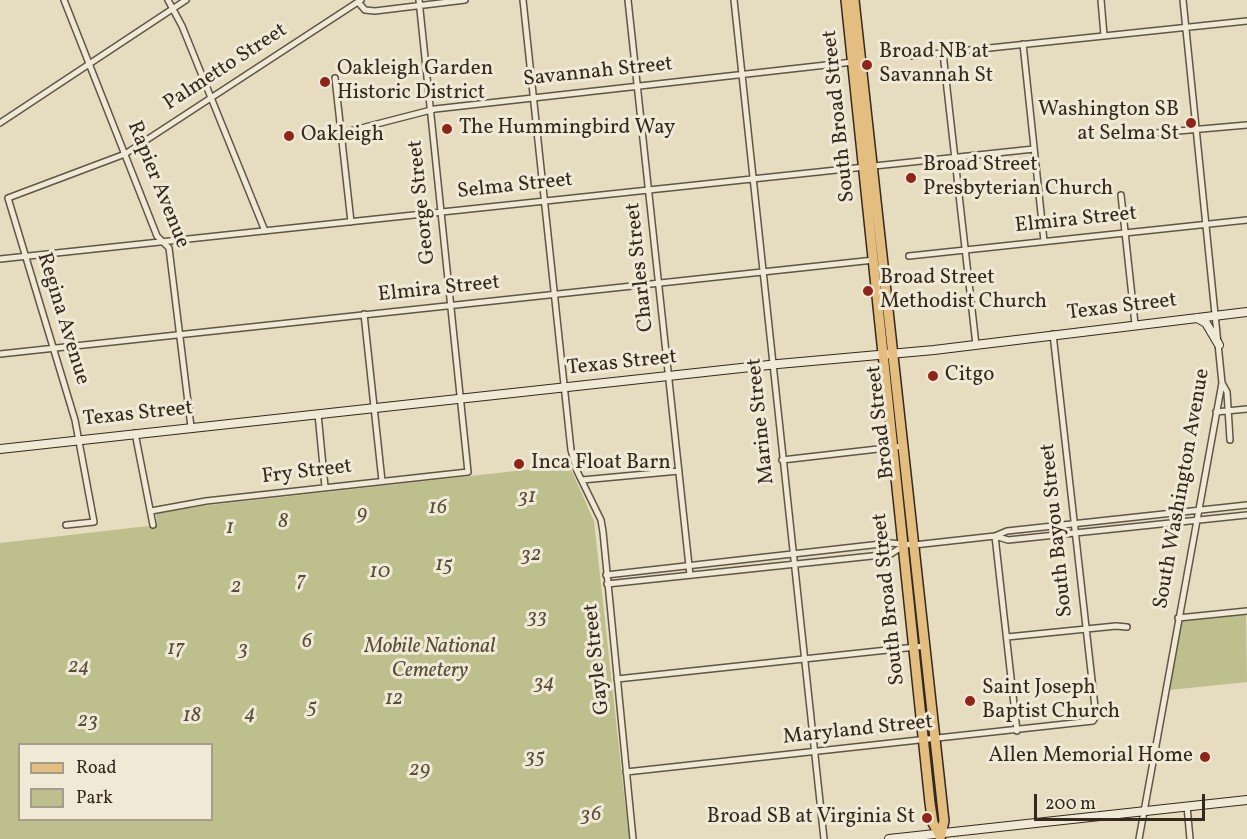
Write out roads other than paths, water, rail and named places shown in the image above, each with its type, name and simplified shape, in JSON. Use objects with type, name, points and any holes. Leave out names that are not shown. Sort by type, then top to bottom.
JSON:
[{"type":"main road","name":"South Broad Street","points":[[846,0],[856,62]]},
{"type":"main road","name":"Broad Street","points":[[854,0],[856,62],[877,259],[888,353],[904,446],[944,821],[940,836]]},
{"type":"main road","name":"South Broad Street","points":[[888,353],[892,447],[933,823],[940,836]]},
{"type":"street","name":"Rapier Avenue","points":[[64,0],[157,236],[169,248],[191,427]]},
{"type":"street","points":[[168,0],[174,8],[209,99],[265,231]]},
{"type":"street","points":[[0,123],[186,0]]},
{"type":"street","points":[[359,1],[365,10],[465,0]]},
{"type":"street","name":"Gayle Street","points":[[523,0],[571,450],[601,520],[633,839]]},
{"type":"street","name":"Charles Street","points":[[628,0],[690,575]]},
{"type":"street","name":"Marine Street","points":[[734,0],[824,839]]},
{"type":"street","points":[[1101,0],[1104,35]]},
{"type":"street","name":"South Washington Avenue","points":[[1139,839],[1195,520],[1222,383],[1208,224],[1183,0]]},
{"type":"street","name":"Palmetto Street","points":[[8,198],[125,154],[359,1]]},
{"type":"street","name":"George Street","points":[[419,3],[468,472]]},
{"type":"street","points":[[913,56],[1247,21]]},
{"type":"street","points":[[1023,44],[1044,241]]},
{"type":"street","points":[[944,53],[976,345]]},
{"type":"street","name":"Savannah Street","points":[[342,133],[430,110],[856,62]]},
{"type":"street","points":[[335,78],[351,222]]},
{"type":"street","points":[[1121,136],[1247,125]]},
{"type":"street","name":"Selma Street","points":[[0,259],[1034,149]]},
{"type":"street","points":[[1121,195],[1135,324]]},
{"type":"street","name":"Regina Avenue","points":[[8,198],[75,420],[94,522],[66,525]]},
{"type":"street","name":"Elmira Street","points":[[909,256],[1247,220]]},
{"type":"street","name":"Elmira Street","points":[[0,354],[877,259]]},
{"type":"street","name":"Texas Street","points":[[0,449],[976,345],[1247,312]]},
{"type":"street","points":[[363,314],[382,481]]},
{"type":"street","points":[[1196,318],[1206,323],[1219,345]]},
{"type":"street","name":"South Bayou Street","points":[[1053,334],[1096,716],[1093,721]]},
{"type":"street","points":[[1222,383],[1227,392],[1230,440]]},
{"type":"street","points":[[1216,412],[1247,409]]},
{"type":"street","points":[[318,414],[326,487]]},
{"type":"street","points":[[135,433],[153,525]]},
{"type":"street","points":[[782,460],[904,446]]},
{"type":"street","points":[[582,480],[679,471]]},
{"type":"street","name":"Fry Street","points":[[151,511],[206,501],[468,472]]},
{"type":"street","points":[[897,488],[908,487]]},
{"type":"street","points":[[606,575],[890,543],[903,546],[914,545],[995,536],[1007,531],[1244,505],[1244,515],[1008,540],[995,536]]},
{"type":"street","points":[[1159,515],[1160,524]]},
{"type":"street","points":[[995,536],[1017,731]]},
{"type":"street","points":[[607,584],[891,554],[903,546]]},
{"type":"street","points":[[1178,618],[1247,611]]},
{"type":"street","points":[[1007,637],[1127,627]]},
{"type":"street","points":[[616,680],[925,646]]},
{"type":"street","name":"Maryland Street","points":[[627,772],[1093,721]]},
{"type":"street","points":[[889,839],[940,836],[1247,800]]},
{"type":"street","points":[[1187,806],[1191,839]]},
{"type":"place","name":"Broad NB at Savannah St","points":[[867,65]]},
{"type":"place","name":"Oakleigh Garden Historic District","points":[[325,82]]},
{"type":"place","name":"Washington SB at Selma St","points":[[1191,123]]},
{"type":"place","name":"The Hummingbird Way","points":[[447,129]]},
{"type":"place","name":"Oakleigh","points":[[289,136]]},
{"type":"place","name":"Broad Street Presbyterian Church","points":[[911,178]]},
{"type":"place","name":"Broad Street Methodist Church","points":[[868,291]]},
{"type":"place","name":"Citgo","points":[[933,376]]},
{"type":"place","name":"Inca Float Barn","points":[[519,464]]},
{"type":"place","name":"Saint Joseph Baptist Church","points":[[970,701]]},
{"type":"place","name":"Allen Memorial Home","points":[[1205,757]]},
{"type":"place","name":"Broad SB at Virginia St","points":[[927,818]]},
{"type":"park label","name":"31","points":[[527,498]]},
{"type":"park label","name":"16","points":[[438,509]]},
{"type":"park label","name":"9","points":[[362,515]]},
{"type":"park label","name":"8","points":[[283,523]]},
{"type":"park label","name":"1","points":[[230,529]]},
{"type":"park label","name":"32","points":[[531,556]]},
{"type":"park label","name":"15","points":[[444,566]]},
{"type":"park label","name":"10","points":[[380,573]]},
{"type":"park label","name":"7","points":[[301,582]]},
{"type":"park label","name":"2","points":[[236,588]]},
{"type":"park label","name":"33","points":[[537,618]]},
{"type":"park label","name":"6","points":[[307,643]]},
{"type":"park label","name":"17","points":[[176,650]]},
{"type":"park label","name":"3","points":[[243,650]]},
{"type":"park label","name":"Mobile National Cemetery","points":[[430,660]]},
{"type":"park label","name":"24","points":[[79,668]]},
{"type":"park label","name":"34","points":[[544,684]]},
{"type":"park label","name":"12","points":[[394,700]]},
{"type":"park label","name":"5","points":[[312,708]]},
{"type":"park label","name":"4","points":[[250,715]]},
{"type":"park label","name":"18","points":[[192,717]]},
{"type":"park label","name":"23","points":[[88,722]]},
{"type":"park label","name":"35","points":[[535,758]]},
{"type":"park label","name":"29","points":[[420,771]]},
{"type":"park label","name":"36","points":[[591,816]]}]
